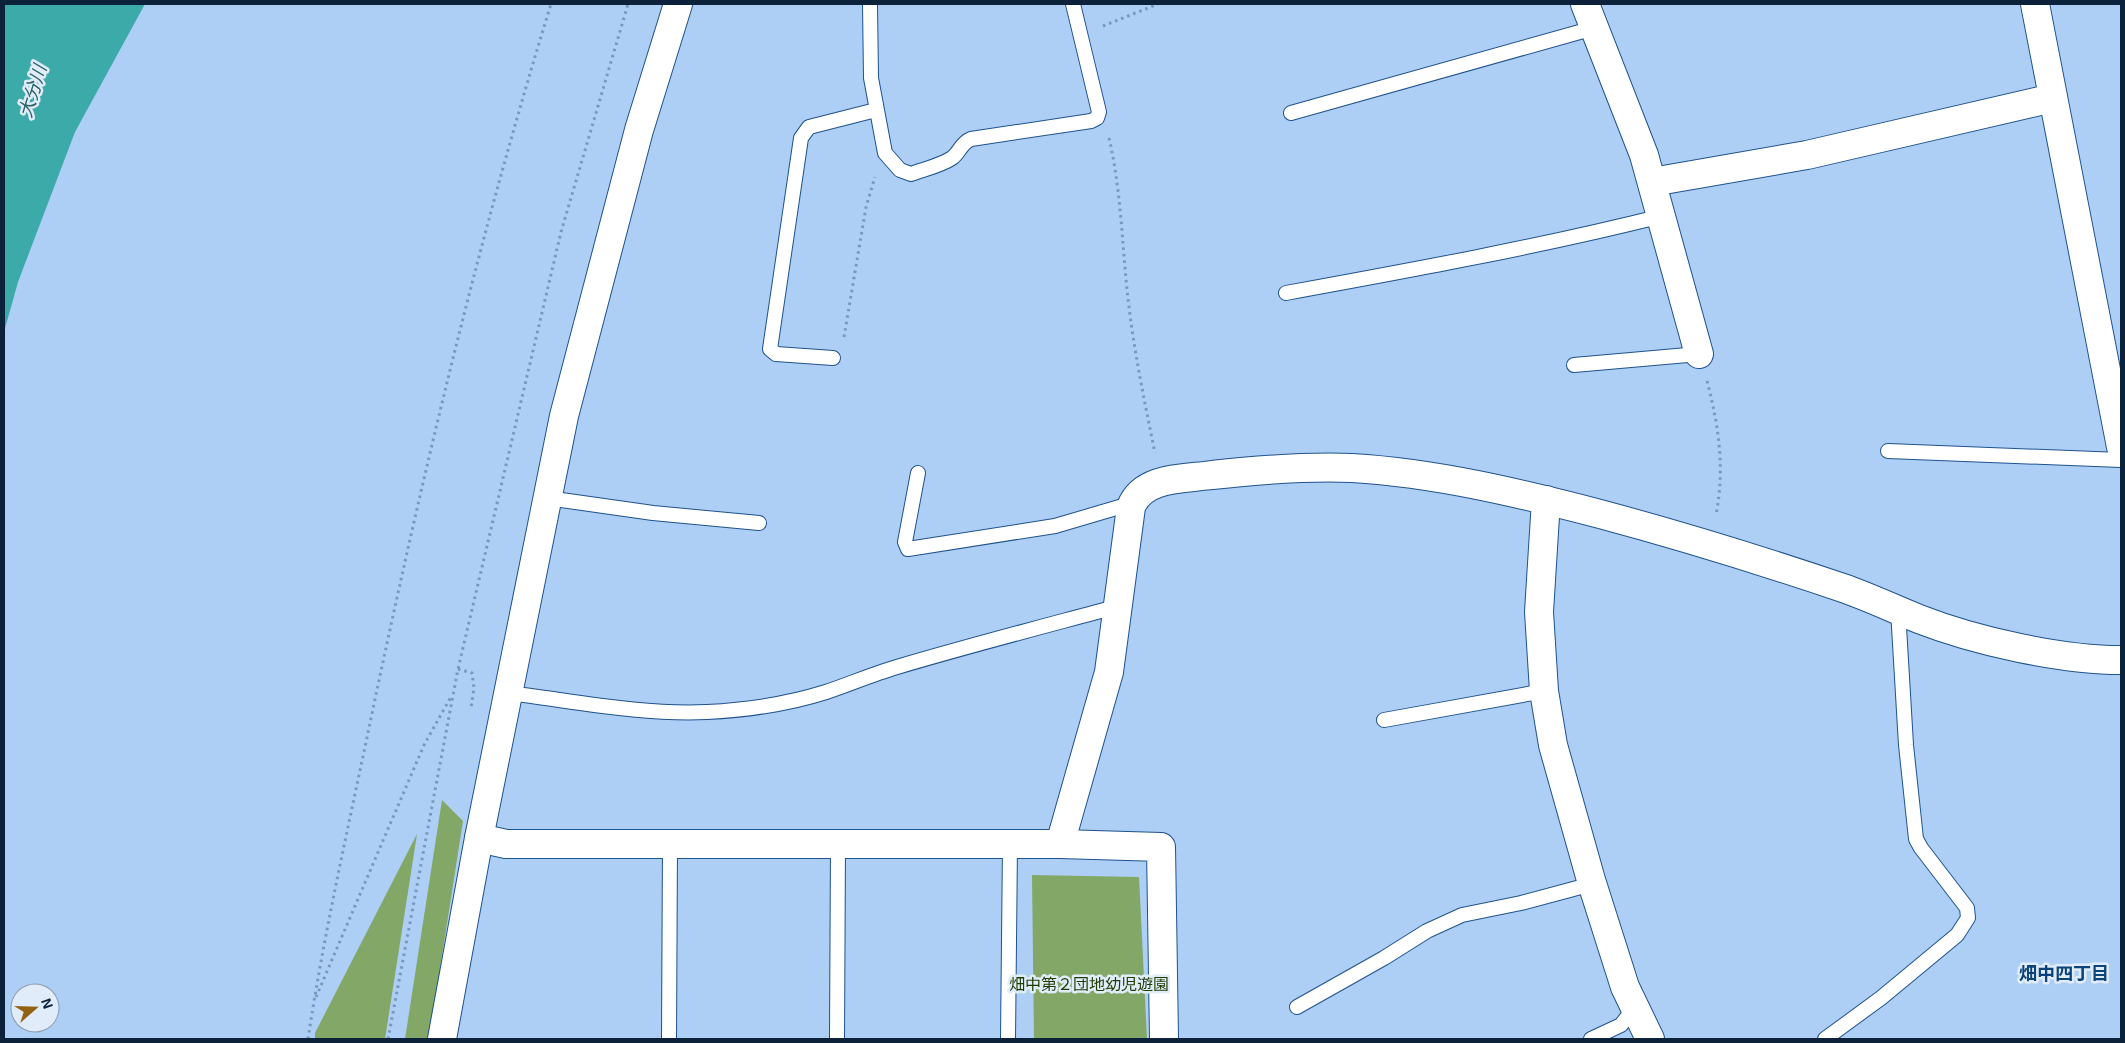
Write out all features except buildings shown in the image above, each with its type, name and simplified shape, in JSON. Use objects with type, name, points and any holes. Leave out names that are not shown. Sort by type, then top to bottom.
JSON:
[{"type":"street","points":[[442,1039],[479,838],[567,406],[639,130],[678,4]]},
{"type":"street","points":[[2035,4],[2121,447]]},
{"type":"street","points":[[1590,16],[1644,156],[1662,216],[1675,274],[1699,354]]},
{"type":"street","points":[[1652,182],[1807,155],[2053,98]]},
{"type":"street","points":[[1060,844],[1109,672],[1132,504],[1140,492],[1161,482],[1221,474],[1296,468],[1352,468],[1450,480],[1546,500],[1710,546],[1843,588],[1942,627],[2006,644],[2074,655],[2121,660]]},
{"type":"street","points":[[1546,500],[1539,612],[1544,692],[1566,795],[1592,884],[1625,987],[1650,1039]]},
{"type":"street","points":[[479,838],[506,844],[1060,844],[1161,847],[1164,1039]]},
{"type":"lane","points":[[870,4],[870,55],[876,110],[885,153],[900,170],[911,174],[949,160],[955,156],[962,143],[971,139],[1091,121],[1097,118],[1099,112],[1073,4]]},
{"type":"lane","points":[[1291,113],[1590,16]]},
{"type":"lane","points":[[833,358],[776,354],[770,349],[801,138],[810,127],[876,110]]},
{"type":"lane","points":[[1286,293],[1467,260],[1583,236],[1662,216]]},
{"type":"lane","points":[[1574,365],[1699,354]]},
{"type":"lane","points":[[1888,451],[2121,460]]},
{"type":"lane","points":[[918,473],[905,542],[908,549],[1055,526],[1132,504]]},
{"type":"lane","points":[[547,498],[653,513],[758,522]]},
{"type":"lane","points":[[508,693],[640,710],[676,712],[708,712],[775,704],[826,692],[894,667],[1119,606]]},
{"type":"lane","points":[[1825,1039],[1881,998],[1957,935],[1968,918],[1967,908],[1916,839],[1906,745],[1898,610]]},
{"type":"lane","points":[[1384,720],[1544,692]]},
{"type":"lane","points":[[669,1039],[670,844]]},
{"type":"lane","points":[[837,1039],[838,844]]},
{"type":"lane","points":[[1008,1039],[1010,844]]},
{"type":"lane","points":[[1297,1007],[1384,958],[1427,930],[1462,915],[1521,903],[1592,884]]},
{"type":"lane","points":[[1591,1039],[1621,1025],[1635,1007]]},
{"type":"path","points":[[308,1039],[313,1004],[346,838],[429,449],[502,165],[550,4]]},
{"type":"path","points":[[388,1039],[454,692],[561,232],[628,4]]},
{"type":"path","points":[[1082,35],[1158,4]]},
{"type":"path","points":[[1099,112],[1108,134],[1118,188],[1129,306],[1138,373],[1161,482]]},
{"type":"path","points":[[833,358],[841,354],[866,207],[878,165],[885,153]]},
{"type":"path","points":[[1699,354],[1718,422],[1720,492],[1710,546]]},
{"type":"path","points":[[313,1004],[424,745],[454,692]]},
{"type":"green space","points":[[442,800],[463,821],[429,1039],[405,1039]]},
{"type":"green space","points":[[417,834],[385,1039],[315,1039],[315,1033]]},
{"type":"green space","name":"畑中第２団地幼児遊園","points":[[1032,875],[1139,877],[1147,1039],[1034,1039]]},
{"type":"water","name":"大分川","points":[[4,4],[145,4],[75,132],[18,282],[4,332]]},
{"type":"district","name":"畑中四丁目","points":[[2064,973]]}]
